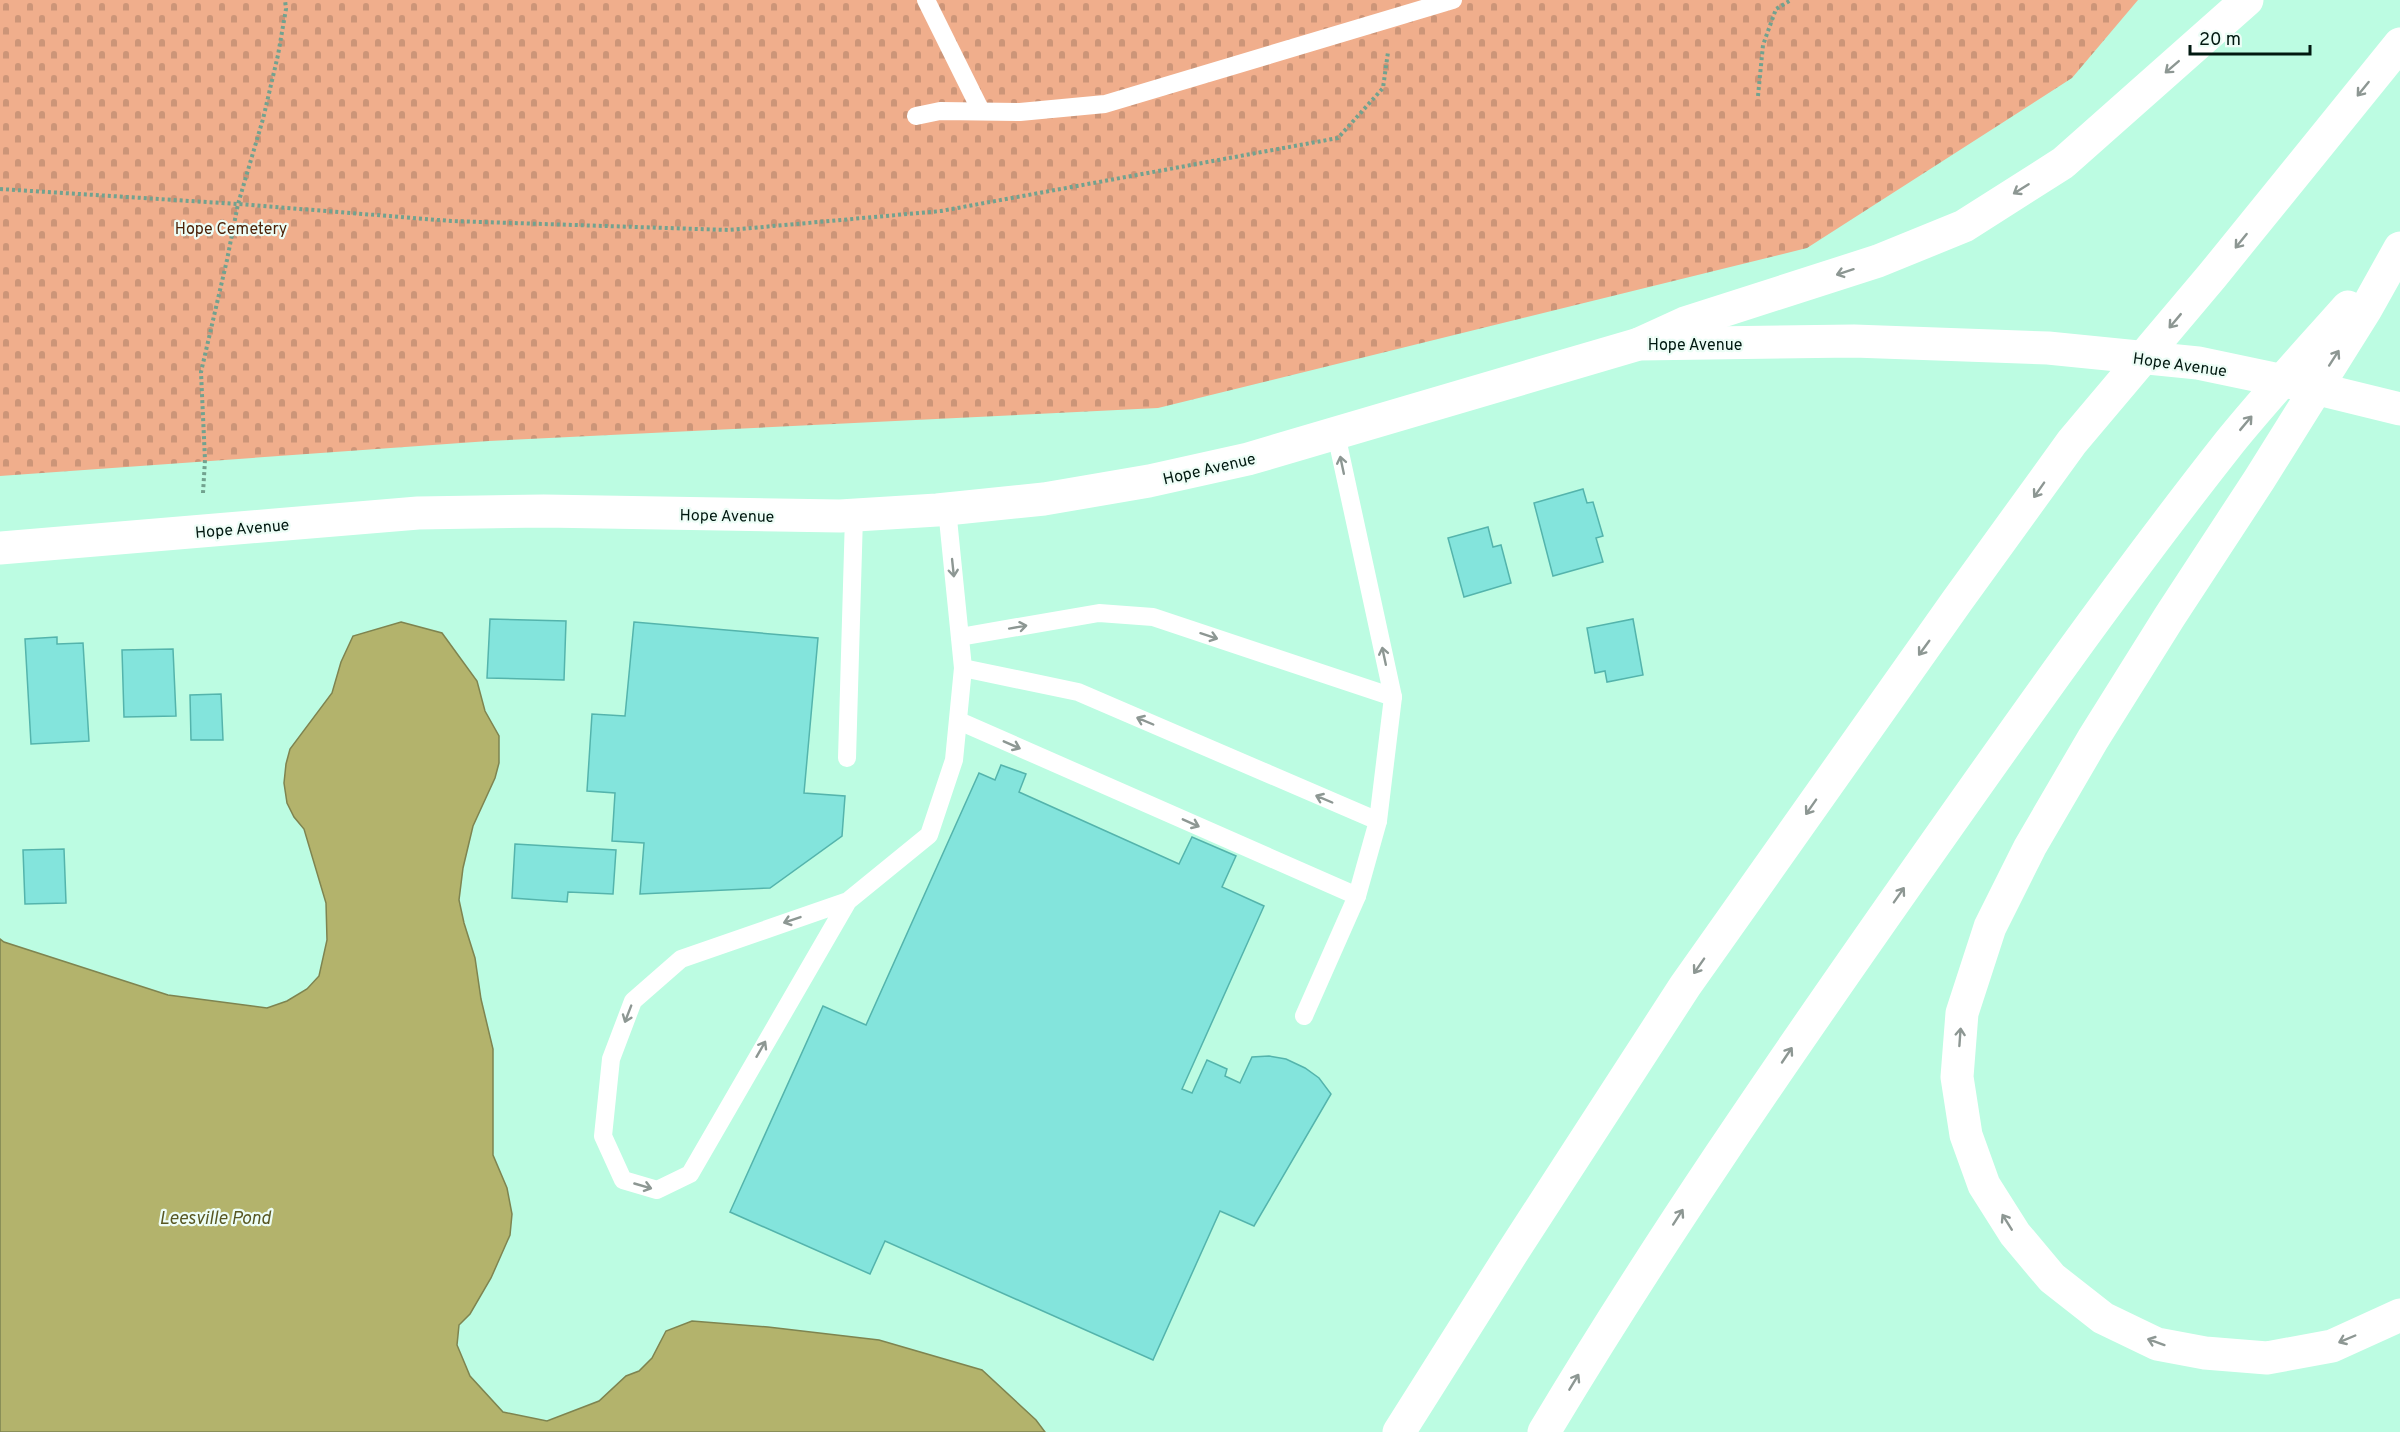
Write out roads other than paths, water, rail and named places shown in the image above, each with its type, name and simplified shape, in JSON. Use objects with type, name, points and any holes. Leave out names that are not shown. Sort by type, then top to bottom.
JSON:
[{"type":"main road","points":[[1639,344],[1685,323],[1878,261],[1964,226],[2063,163],[2247,0]]},
{"type":"main road","points":[[1399,1432],[1685,986],[1881,707],[2072,442],[2212,276],[2400,44]]},
{"type":"main road","points":[[2400,247],[2358,307],[2259,480],[2169,616],[2030,847],[1990,927],[1962,1013],[1958,1077],[1966,1136],[1984,1185],[2015,1234],[2052,1278],[2103,1318],[2157,1344],[2205,1353],[2267,1358],[2332,1346],[2400,1315]]},
{"type":"main road","points":[[1544,1432],[1627,1296],[1792,1048],[2031,706],[2152,543],[2270,395],[2358,307]]},
{"type":"main road","name":"Hope Avenue","points":[[0,548],[418,513],[544,511],[854,516],[1044,499],[1149,481],[1248,459],[1639,344],[1854,341],[2048,348],[2198,363],[2400,409]]},
{"type":"lane","points":[[926,0],[981,111]]},
{"type":"lane","points":[[916,116],[940,111],[1020,112],[1105,104],[1453,0]]},
{"type":"lane","points":[[1304,1016],[1357,896],[1378,821],[1394,697],[1335,434]]},
{"type":"lane","points":[[848,901],[690,1174],[657,1190],[623,1180],[603,1136],[611,1059],[633,1001],[681,959],[848,901],[929,835],[954,760],[963,668],[947,509]]},
{"type":"lane","points":[[847,758],[854,516]]},
{"type":"lane","points":[[960,637],[1099,613],[1153,617],[1394,697]]},
{"type":"lane","points":[[963,668],[1078,692],[1378,821]]},
{"type":"lane","points":[[959,721],[1357,896]]},
{"type":"water","name":"Leesville Pond","points":[[401,622],[442,633],[477,681],[485,711],[499,736],[499,763],[495,778],[473,826],[463,868],[459,900],[475,958],[481,999],[493,1049],[493,1155],[507,1188],[512,1214],[510,1235],[491,1278],[470,1314],[459,1325],[457,1345],[470,1376],[503,1412],[547,1421],[599,1401],[626,1376],[639,1371],[652,1358],[666,1331],[692,1321],[768,1327],[879,1340],[982,1370],[1036,1420],[1045,1432],[0,1432],[0,939],[168,995],[267,1008],[287,1001],[307,989],[319,976],[327,940],[326,903],[304,829],[294,817],[287,803],[284,783],[286,764],[290,749],[332,693],[341,662],[353,636]]},
{"type":"park label","name":"Hope Cemetery","points":[[231,228]]}]
